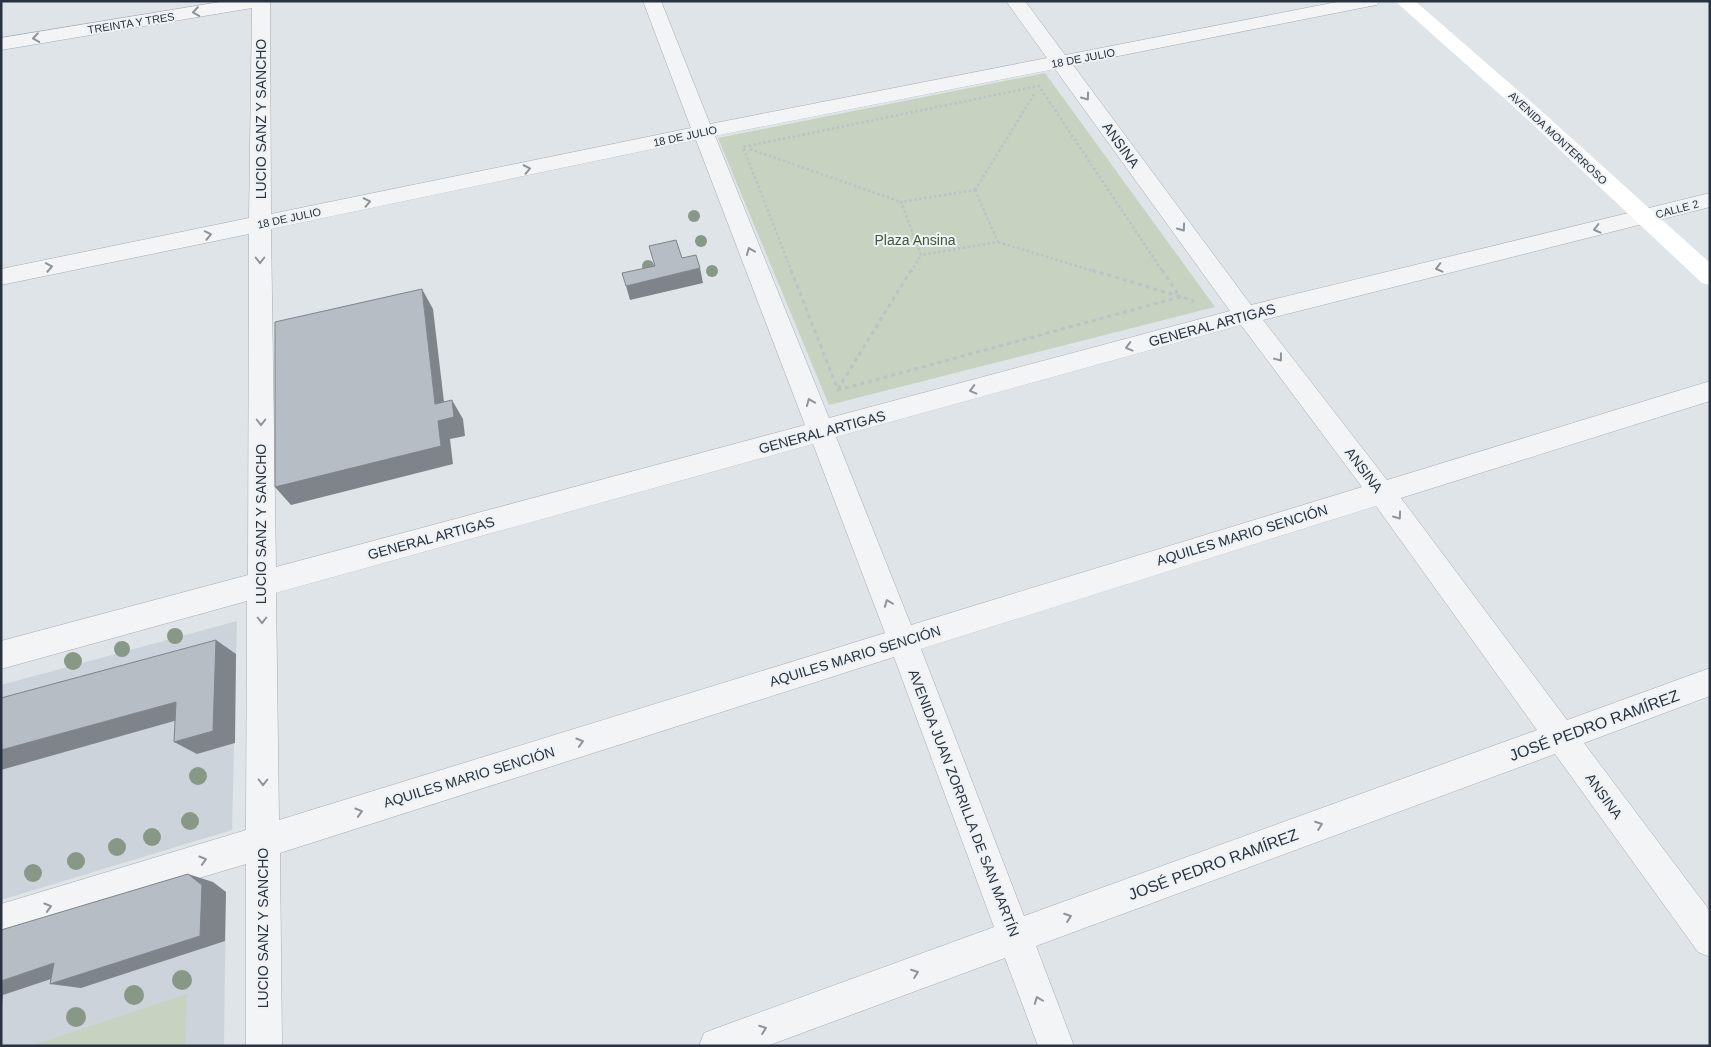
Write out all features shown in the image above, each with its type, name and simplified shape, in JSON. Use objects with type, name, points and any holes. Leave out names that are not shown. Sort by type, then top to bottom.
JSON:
[{"type":"street","name":"TREINTA Y TRES","points":[[1,44],[261,1]]},
{"type":"street","name":"LUCIO SANZ Y SANCHO","points":[[261,1],[261,584],[264,1046]]},
{"type":"street","name":"AVENIDA JUAN ZORRILLA DE SAN MARTÍN","points":[[652,1],[903,640],[1056,1046]]},
{"type":"street","name":"ANSINA","points":[[1016,1],[1246,315],[1381,492],[1710,940]]},
{"type":"street","name":"18 DE JULIO","points":[[1,277],[703,132],[1371,1]]},
{"type":"street","name":"AVENIDA MONTERROSO","points":[[1404,1],[1531,112],[1710,277]]},
{"type":"street","name":"CALLE 2","points":[[1645,217],[1710,200]]},
{"type":"street","name":"GENERAL ARTIGAS","points":[[1,655],[1246,315],[1645,217]]},
{"type":"street","name":"AQUILES MARIO SENCIÓN","points":[[1,921],[263,842],[903,640],[1710,391]]},
{"type":"street","name":"JOSÉ PEDRO RAMÍREZ","points":[[717,1046],[1710,682]]},
{"type":"path","points":[[703,132],[901,202],[975,190],[1039,86],[1060,63]]},
{"type":"path","points":[[743,147],[1039,86]]},
{"type":"path","points":[[1039,86],[1180,296]]},
{"type":"path","points":[[743,147],[838,390]]},
{"type":"path","points":[[975,190],[998,242]]},
{"type":"path","points":[[901,202],[922,255]]},
{"type":"path","points":[[821,432],[838,390],[922,255],[998,242],[1246,315]]},
{"type":"path","points":[[838,390],[1180,296]]},
{"type":"shaded area","points":[[237,621],[232,830],[1,900],[1,685]]},
{"type":"shaded area","points":[[226,892],[224,1046],[1,1046],[1,946]]},
{"type":"green space","name":"Plaza Ansina","points":[[1045,73],[1215,307],[829,405],[718,138]]},
{"type":"green space","points":[[187,994],[185,1046],[31,1046]]},
{"type":"building","points":[[676,240],[682,258],[696,255],[700,268],[626,286],[622,273],[655,266],[649,246]]},
{"type":"building","points":[[422,289],[435,404],[452,400],[454,417],[438,421],[441,446],[275,487],[275,322]]},
{"type":"building","points":[[216,640],[213,731],[174,742],[176,702],[1,750],[1,698]]},
{"type":"building","points":[[188,874],[202,885],[200,936],[50,984],[54,963],[1,981],[1,930]]}]
